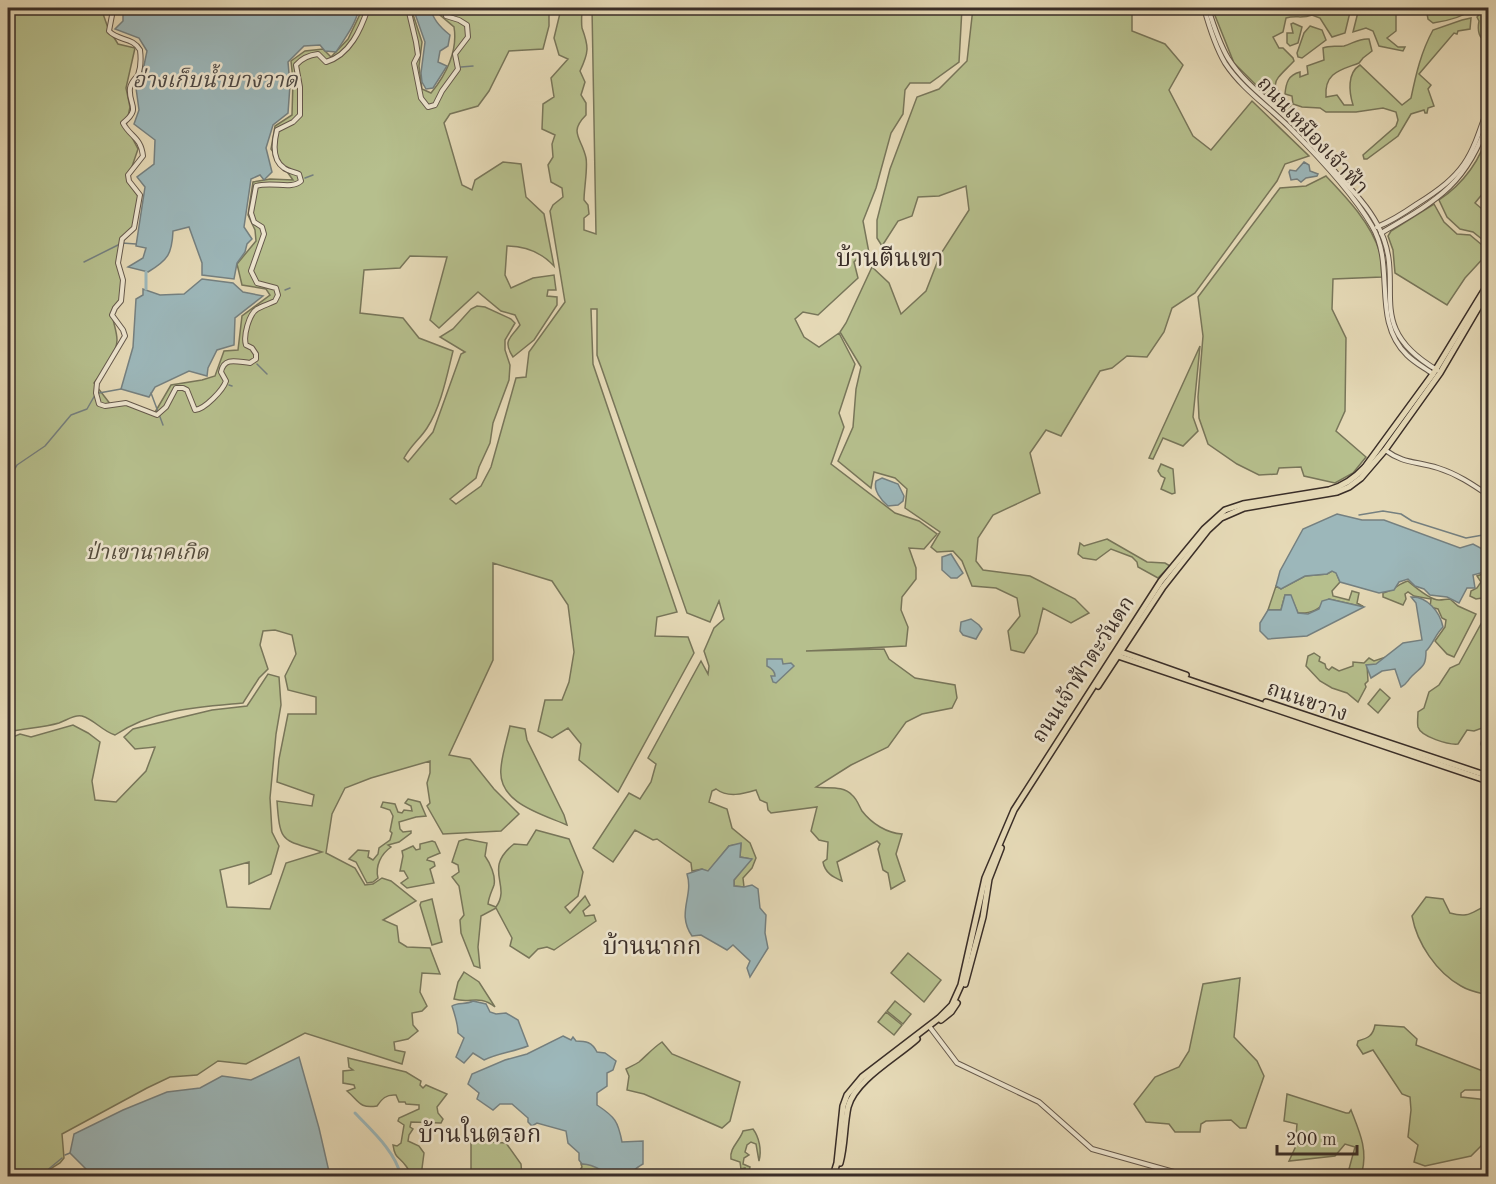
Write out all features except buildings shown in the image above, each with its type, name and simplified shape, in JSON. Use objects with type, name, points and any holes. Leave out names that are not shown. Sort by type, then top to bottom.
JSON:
[{"type":"main road","name":"ถนนเจ้าฟ้าตะวันตก","points":[[1437,373],[1488,284]]},
{"type":"main road","name":"ถนนเจ้าฟ้าตะวันตก","points":[[835,1176],[843,1107],[850,1089],[866,1073],[951,1012],[960,998],[983,917],[989,879],[1009,827],[1029,790],[1111,666],[1117,653],[1126,645],[1163,587],[1208,530],[1221,518],[1244,508],[1326,495],[1341,490],[1361,478],[1437,373],[1488,291]]},
{"type":"main road","name":"ถนนเจ้าฟ้าตะวันตก","points":[[930,1027],[950,1006],[961,985],[985,878],[1014,810],[1117,653],[1161,581],[1215,517],[1229,508],[1342,486],[1360,473],[1383,448]]},
{"type":"main road","points":[[1111,666],[1130,658],[1126,645]]},
{"type":"main road","name":"ถนนขวาง","points":[[1117,653],[1488,781]]},
{"type":"main road","name":"ถนนขวาง","points":[[1479,776],[1488,776]]},
{"type":"street","points":[[109,8],[113,10],[109,31],[114,36],[133,41],[140,50],[140,70],[131,85],[130,92],[134,108],[132,116],[123,123],[142,146],[143,156],[128,175],[129,181],[140,195],[134,228],[122,238],[118,263],[123,280],[121,301],[112,315],[123,330],[124,336],[97,383],[96,393],[99,404],[105,406],[126,404],[157,415],[166,407],[176,388],[183,387],[187,390],[195,410],[201,409],[225,387],[226,381],[221,372],[226,362],[235,360],[250,363],[256,359],[256,354],[246,345],[244,339],[252,314],[258,308],[275,301],[278,295],[276,288],[257,283],[251,271],[264,234],[262,227],[254,222],[251,213],[256,186],[273,183],[291,186],[301,181],[299,174],[283,168],[276,158],[274,148],[277,130],[293,122],[300,115],[300,87],[296,65],[301,58],[314,54],[318,54],[326,62],[336,59],[358,34],[368,8]]},
{"type":"street","points":[[408,8],[418,55],[414,63],[421,98],[428,107],[435,105],[458,69],[455,54],[468,37],[467,25],[446,16],[444,8]]},
{"type":"street","name":"ถนนเหมืองเจ้าฟ้า","points":[[1206,8],[1221,55],[1234,76],[1289,128],[1358,201],[1376,228],[1387,249],[1390,309],[1397,334],[1409,351],[1437,373]]},
{"type":"street","points":[[1379,234],[1443,194],[1457,181],[1471,163],[1488,107]]},
{"type":"street","points":[[1376,228],[1416,206],[1453,179],[1469,158],[1488,120]]},
{"type":"street","points":[[1383,448],[1398,460],[1436,467],[1455,474],[1488,495]]},
{"type":"street","points":[[930,1027],[957,1063],[1039,1102],[1092,1149],[1188,1176]]},
{"type":"green space","name":"ป่าเขานาคเกิด","points":[[8,8],[101,8],[108,28],[118,44],[135,48],[126,88],[130,107],[126,126],[138,149],[127,181],[138,196],[134,228],[122,242],[118,263],[122,282],[121,301],[112,311],[117,336],[115,351],[94,383],[111,405],[123,404],[154,414],[171,385],[215,376],[224,351],[238,350],[242,316],[270,295],[266,289],[242,285],[237,264],[256,241],[255,230],[248,215],[253,182],[270,179],[293,180],[271,149],[275,126],[292,115],[291,61],[305,51],[323,49],[331,57],[348,39],[363,8],[411,8],[422,42],[419,66],[422,89],[431,93],[450,62],[455,36],[454,27],[440,15],[439,8],[549,8],[549,26],[543,49],[509,51],[489,91],[478,106],[450,114],[444,123],[462,185],[472,190],[475,180],[503,162],[521,164],[526,197],[544,214],[554,266],[544,257],[532,251],[507,246],[505,275],[511,288],[533,278],[554,275],[556,290],[548,290],[547,296],[557,297],[557,305],[534,340],[513,357],[508,343],[520,325],[515,315],[501,311],[478,292],[439,328],[430,320],[447,257],[410,256],[400,268],[364,270],[360,313],[403,318],[419,338],[453,351],[443,391],[432,420],[404,458],[408,462],[433,432],[461,354],[465,352],[440,337],[453,329],[471,309],[477,306],[485,307],[515,323],[505,340],[505,350],[510,365],[509,380],[493,423],[490,443],[476,478],[450,499],[456,504],[481,486],[491,467],[516,378],[526,377],[529,352],[565,302],[550,211],[553,205],[563,197],[562,188],[551,182],[548,165],[553,157],[552,144],[555,135],[542,129],[543,104],[554,97],[551,78],[568,59],[559,55],[554,38],[561,9],[582,8],[582,26],[587,50],[580,71],[585,82],[581,95],[586,103],[586,115],[577,131],[586,162],[584,200],[588,205],[589,214],[584,218],[584,230],[596,234],[592,8],[962,8],[959,62],[930,83],[910,83],[905,90],[903,114],[891,133],[876,188],[863,221],[870,258],[860,256],[854,262],[858,278],[818,315],[803,312],[795,319],[804,337],[819,347],[839,333],[855,364],[839,413],[844,427],[831,464],[895,513],[919,521],[937,534],[924,549],[909,548],[916,568],[916,579],[902,597],[901,610],[908,627],[906,646],[806,651],[884,649],[889,659],[915,678],[955,685],[957,698],[952,708],[922,714],[906,722],[888,747],[851,765],[816,787],[848,792],[875,824],[885,830],[902,834],[896,854],[905,881],[891,889],[888,873],[883,870],[878,849],[880,844],[877,841],[837,862],[842,881],[833,876],[823,862],[827,859],[828,842],[819,840],[811,831],[817,807],[771,813],[767,803],[760,800],[756,790],[741,794],[725,794],[716,789],[712,791],[709,802],[727,809],[732,828],[750,843],[756,858],[752,868],[743,878],[744,887],[734,886],[734,880],[751,859],[740,857],[741,844],[729,846],[708,872],[702,869],[692,871],[691,863],[657,839],[653,840],[635,830],[613,862],[593,848],[629,793],[640,799],[651,782],[656,764],[648,758],[701,661],[708,674],[709,666],[704,651],[714,628],[724,619],[719,601],[710,622],[687,613],[597,355],[597,309],[591,309],[593,364],[677,612],[657,617],[655,636],[688,637],[694,653],[618,792],[579,760],[581,744],[568,728],[552,738],[538,731],[545,700],[562,700],[569,682],[574,652],[568,605],[552,581],[493,563],[493,660],[449,755],[470,759],[494,789],[519,814],[501,831],[443,834],[427,806],[430,803],[427,783],[430,761],[345,788],[332,814],[326,853],[355,868],[365,885],[373,884],[382,878],[391,881],[416,901],[383,920],[397,926],[399,942],[407,947],[430,948],[440,974],[422,973],[420,992],[427,1006],[422,1011],[412,1013],[413,1025],[418,1031],[408,1039],[394,1042],[395,1050],[405,1052],[402,1064],[305,1033],[246,1064],[218,1061],[197,1075],[170,1077],[147,1088],[62,1134],[64,1158],[60,1163],[39,1176],[8,1176],[8,739],[20,734],[31,737],[73,725],[88,733],[100,742],[92,781],[95,800],[116,802],[146,771],[155,747],[135,749],[124,737],[133,729],[212,710],[247,706],[268,674],[279,677],[281,705],[270,798],[272,832],[279,846],[271,874],[249,884],[249,862],[220,870],[227,907],[270,909],[286,863],[322,852],[291,842],[286,838],[282,833],[278,816],[277,801],[312,806],[314,795],[277,782],[288,714],[316,714],[316,697],[288,690],[285,676],[296,654],[292,635],[275,630],[263,631],[260,645],[268,669],[259,678],[243,703],[194,708],[161,715],[130,726],[115,735],[87,718],[79,716],[53,725],[8,732]]},
{"type":"green space","points":[[973,8],[1132,8],[1132,31],[1165,44],[1183,65],[1169,90],[1193,136],[1211,150],[1252,101],[1309,156],[1285,164],[1277,181],[1195,293],[1172,308],[1164,332],[1147,357],[1127,356],[1112,368],[1100,371],[1061,436],[1046,430],[1030,453],[1040,493],[993,515],[978,538],[976,561],[983,570],[1030,576],[1075,599],[1089,613],[1071,623],[1043,608],[1037,633],[1024,653],[1011,650],[1008,631],[1020,616],[1017,598],[996,588],[972,586],[962,561],[953,551],[937,552],[931,547],[940,532],[905,508],[907,489],[895,478],[874,472],[871,488],[838,461],[853,427],[856,389],[861,367],[840,332],[872,267],[889,283],[901,314],[926,291],[940,255],[969,210],[966,186],[939,196],[918,197],[912,216],[898,221],[882,246],[877,238],[877,220],[890,169],[917,97],[939,89],[967,61]]},
{"type":"green space","points":[[1233,8],[1351,8],[1345,33],[1332,37],[1320,18],[1312,15],[1286,18],[1283,32],[1273,37],[1279,48],[1283,48],[1294,61],[1276,82],[1278,91],[1291,104],[1290,115],[1234,63],[1214,13]]},
{"type":"green space","points":[[1359,8],[1396,8],[1396,31],[1387,38],[1398,47],[1405,47],[1403,51],[1379,46],[1373,31],[1366,28],[1353,32]]},
{"type":"green space","points":[[1426,8],[1437,8],[1440,12],[1459,8],[1476,8],[1456,18],[1433,23],[1428,19]]},
{"type":"green space","points":[[1484,8],[1488,8],[1488,55],[1487,44],[1479,34],[1477,17]]},
{"type":"green space","points":[[1471,18],[1470,29],[1454,33],[1419,74],[1431,85],[1428,89],[1434,106],[1428,108],[1427,113],[1424,110],[1411,114],[1398,136],[1367,159],[1364,159],[1363,155],[1396,126],[1398,120],[1396,112],[1383,108],[1356,112],[1326,112],[1320,108],[1293,104],[1292,96],[1285,94],[1290,77],[1300,72],[1300,77],[1308,74],[1307,66],[1324,60],[1323,48],[1344,46],[1369,39],[1372,51],[1359,63],[1340,70],[1331,77],[1326,89],[1326,97],[1337,95],[1344,105],[1353,105],[1350,89],[1351,78],[1360,65],[1402,105],[1411,98],[1422,55],[1433,30]]},
{"type":"green space","points":[[1291,24],[1302,27],[1298,43],[1290,46],[1287,43],[1287,33],[1293,33]]},
{"type":"green space","points":[[1310,26],[1322,30],[1326,40],[1302,58],[1298,57],[1297,53],[1304,33]]},
{"type":"green space","points":[[1488,131],[1488,187],[1475,203],[1488,214],[1488,244],[1473,232],[1460,229],[1447,217],[1439,200],[1448,194],[1470,170],[1481,151]]},
{"type":"green space","points":[[1326,176],[1350,202],[1371,231],[1380,253],[1382,277],[1333,279],[1332,309],[1346,338],[1345,411],[1336,431],[1366,457],[1353,473],[1335,483],[1304,476],[1301,467],[1279,468],[1277,474],[1259,475],[1237,464],[1208,444],[1199,418],[1198,397],[1203,336],[1198,297],[1280,188],[1306,186]]},
{"type":"green space","points":[[1434,204],[1444,222],[1457,234],[1470,235],[1488,250],[1447,305],[1395,273],[1393,250],[1388,236],[1391,231]]},
{"type":"green space","points":[[1200,346],[1193,417],[1198,431],[1183,446],[1163,438],[1153,459],[1149,458]]},
{"type":"green space","points":[[1161,464],[1173,469],[1175,493],[1161,489],[1165,478],[1158,471]]},
{"type":"green space","points":[[1107,539],[1147,562],[1165,563],[1170,566],[1158,578],[1138,567],[1132,557],[1111,549],[1096,560],[1083,558],[1078,554],[1080,543],[1084,546]]},
{"type":"green space","points":[[1332,571],[1336,572],[1340,582],[1332,591],[1333,596],[1349,600],[1352,591],[1359,593],[1357,603],[1364,607],[1329,599],[1315,610],[1298,613],[1290,595],[1285,595],[1281,610],[1268,610],[1276,586],[1281,589],[1305,576],[1327,574]]},
{"type":"green space","points":[[1488,572],[1488,597],[1476,599],[1470,596],[1471,591],[1481,582],[1477,576]]},
{"type":"green space","points":[[1408,581],[1431,598],[1450,599],[1458,606],[1476,614],[1454,657],[1447,654],[1435,641],[1445,627],[1446,620],[1442,618],[1438,609],[1430,607],[1431,599],[1414,596],[1408,592],[1405,594],[1406,599],[1403,605],[1383,597],[1383,593]]},
{"type":"green space","points":[[1488,605],[1488,689],[1486,688],[1489,729],[1483,750],[1481,744],[1485,727],[1474,731],[1467,730],[1458,744],[1442,742],[1420,731],[1418,712],[1424,708],[1429,692],[1439,685],[1450,668],[1459,664],[1482,622],[1482,613]]},
{"type":"green space","points":[[1314,653],[1320,657],[1319,661],[1325,664],[1326,668],[1329,670],[1332,667],[1339,671],[1353,666],[1353,662],[1364,663],[1369,658],[1374,661],[1386,657],[1376,665],[1367,665],[1368,681],[1358,702],[1347,693],[1320,681],[1306,666],[1308,656]]},
{"type":"green space","points":[[1380,689],[1390,698],[1378,713],[1368,704]]},
{"type":"green space","points":[[510,726],[525,729],[527,740],[567,825],[523,806],[506,790],[501,768]]},
{"type":"green space","points":[[408,799],[420,802],[426,816],[399,822],[403,832],[411,831],[411,833],[399,842],[388,845],[391,847],[384,853],[378,865],[378,878],[367,883],[356,862],[349,859],[358,850],[369,851],[368,857],[373,860],[379,848],[390,840],[392,833],[390,831],[393,816],[390,810],[381,807],[383,802],[395,804],[398,812],[402,813],[404,810],[412,811],[411,806],[405,803]]},
{"type":"green space","points":[[536,830],[569,839],[583,872],[578,896],[565,907],[570,913],[585,896],[590,905],[583,911],[585,916],[594,915],[596,921],[554,950],[547,947],[538,949],[529,958],[510,946],[512,938],[496,908],[481,916],[478,947],[480,968],[474,966],[461,933],[460,920],[464,915],[459,886],[452,877],[459,872],[458,865],[452,862],[459,841],[466,839],[487,843],[485,856],[494,878],[488,904],[496,907],[501,891],[498,869],[500,861],[514,844],[527,845]]},
{"type":"green space","points":[[435,842],[440,853],[427,860],[434,862],[435,866],[430,869],[434,883],[407,888],[401,883],[408,878],[404,871],[400,871],[402,851],[413,846],[416,850],[420,849],[420,844]]},
{"type":"green space","points":[[1426,897],[1443,899],[1450,913],[1457,915],[1470,913],[1488,905],[1488,995],[1461,986],[1444,973],[1429,956],[1418,936],[1412,916]]},
{"type":"green space","points":[[432,899],[442,942],[432,945],[420,905],[421,902]]},
{"type":"green space","points":[[908,953],[941,980],[924,1002],[891,973]]},
{"type":"green space","points":[[464,972],[479,982],[495,1007],[479,1000],[454,999],[458,982]]},
{"type":"green space","points":[[1240,978],[1234,1037],[1257,1061],[1264,1076],[1246,1128],[1240,1128],[1231,1120],[1206,1121],[1201,1124],[1200,1132],[1175,1132],[1169,1124],[1146,1122],[1134,1104],[1155,1077],[1179,1067],[1189,1051],[1203,984]]},
{"type":"green space","points":[[895,1001],[911,1014],[903,1024],[887,1011]]},
{"type":"green space","points":[[886,1012],[902,1025],[894,1035],[878,1022]]},
{"type":"green space","points":[[1375,1025],[1404,1027],[1417,1039],[1416,1045],[1488,1073],[1487,1086],[1481,1090],[1465,1090],[1461,1093],[1461,1097],[1488,1100],[1488,1139],[1471,1156],[1425,1166],[1414,1162],[1418,1145],[1408,1137],[1410,1097],[1402,1094],[1373,1050],[1363,1054],[1357,1045],[1358,1041],[1371,1034]]},
{"type":"green space","points":[[662,1042],[672,1054],[740,1082],[730,1121],[722,1128],[644,1094],[627,1090],[629,1076],[626,1069],[639,1062]]},
{"type":"green space","points":[[348,1058],[406,1072],[421,1081],[420,1085],[423,1088],[426,1085],[447,1094],[437,1107],[443,1119],[441,1123],[411,1122],[410,1127],[413,1129],[408,1141],[419,1146],[424,1153],[421,1176],[412,1174],[396,1155],[393,1145],[397,1146],[401,1143],[404,1125],[398,1121],[399,1118],[419,1109],[419,1105],[399,1102],[396,1095],[390,1095],[377,1106],[363,1105],[347,1091],[355,1088],[354,1085],[343,1083],[343,1071],[353,1070],[349,1067]]},
{"type":"green space","points":[[1287,1094],[1346,1113],[1351,1110],[1363,1148],[1362,1172],[1349,1169],[1355,1147],[1345,1144],[1335,1156],[1289,1161],[1295,1148],[1297,1124],[1284,1121]]},
{"type":"green space","points":[[753,1129],[759,1144],[760,1157],[759,1161],[756,1144],[751,1142],[747,1145],[745,1152],[749,1155],[744,1158],[743,1164],[750,1167],[749,1171],[746,1171],[745,1168],[741,1169],[740,1162],[731,1159],[731,1155],[743,1131]]},
{"type":"green space","points":[[471,1141],[506,1143],[521,1164],[522,1176],[471,1176]]},
{"type":"green space","points":[[590,1163],[615,1176],[580,1176],[581,1164]]},
{"type":"water","name":"อ่างเก็บน้ำบางวาด","points":[[120,8],[359,8],[353,25],[336,52],[325,51],[320,45],[304,46],[288,62],[290,85],[288,113],[273,125],[266,148],[272,172],[264,180],[260,175],[251,179],[244,227],[252,239],[237,263],[234,279],[202,275],[202,263],[189,227],[173,231],[168,256],[155,268],[148,272],[128,267],[143,258],[146,248],[136,246],[145,187],[137,177],[154,164],[155,140],[134,124],[139,110],[136,88],[141,80],[147,51],[139,38],[115,29],[123,21],[123,11]]},
{"type":"water","points":[[413,8],[431,8],[437,23],[450,35],[448,46],[440,51],[438,62],[447,66],[433,88],[426,89],[422,82],[425,42]]},
{"type":"water","points":[[1304,162],[1309,165],[1310,171],[1318,174],[1317,176],[1306,178],[1301,182],[1297,179],[1291,180],[1290,170],[1296,171]]},
{"type":"water","points":[[202,279],[233,283],[243,292],[263,296],[235,318],[234,345],[217,350],[208,368],[207,376],[189,371],[155,387],[149,397],[121,389],[133,347],[136,299],[143,295],[143,289],[160,295],[184,294]]},
{"type":"water","points":[[882,478],[898,484],[904,496],[903,501],[898,505],[888,506],[878,495],[876,481]]},
{"type":"water","points":[[1337,514],[1362,520],[1384,520],[1460,548],[1473,544],[1488,552],[1488,571],[1473,575],[1475,588],[1467,588],[1459,603],[1447,597],[1430,595],[1408,579],[1399,582],[1394,590],[1379,593],[1340,582],[1336,573],[1332,571],[1327,574],[1305,576],[1281,589],[1276,586],[1280,571],[1303,529]]},
{"type":"water","points":[[951,554],[963,573],[957,578],[951,578],[942,570],[942,557]]},
{"type":"water","points":[[1285,595],[1291,595],[1298,613],[1308,614],[1319,609],[1322,601],[1329,599],[1364,607],[1307,636],[1268,639],[1260,631],[1260,623],[1268,610],[1281,610]]},
{"type":"water","points":[[1411,597],[1422,599],[1432,606],[1443,627],[1426,651],[1423,666],[1401,687],[1395,669],[1382,671],[1371,678],[1366,665],[1376,664],[1403,643],[1422,640],[1416,603]]},
{"type":"water","points":[[971,619],[982,629],[976,639],[963,635],[960,631],[961,622]]},
{"type":"water","points":[[767,659],[782,659],[783,664],[791,663],[794,666],[776,683],[773,682],[771,676],[775,676],[774,673],[767,666]]},
{"type":"water","points":[[741,843],[740,857],[752,859],[734,880],[734,886],[752,885],[758,889],[760,908],[766,915],[765,933],[768,948],[750,977],[747,968],[750,961],[733,945],[727,950],[701,935],[692,936],[685,920],[689,882],[687,874],[702,869],[708,871],[729,846]]},
{"type":"water","points":[[473,1001],[486,1004],[490,1012],[506,1013],[518,1020],[528,1046],[484,1060],[473,1053],[464,1063],[456,1057],[464,1038],[458,1033],[452,1006]]},
{"type":"water","points":[[563,1036],[588,1043],[597,1052],[605,1053],[616,1061],[613,1070],[607,1073],[607,1086],[597,1093],[597,1105],[615,1120],[622,1142],[643,1141],[643,1164],[625,1175],[612,1175],[593,1166],[582,1164],[579,1160],[579,1153],[568,1143],[566,1131],[537,1123],[532,1126],[528,1118],[512,1104],[500,1104],[493,1110],[477,1099],[479,1093],[468,1084],[472,1074],[505,1060],[527,1054]]},
{"type":"water","points":[[299,1057],[330,1176],[106,1176],[105,1171],[89,1172],[70,1153],[74,1134],[123,1110],[167,1092],[200,1088],[222,1076],[251,1080]]},
{"type":"waterway","points":[[461,67],[473,66]]},
{"type":"waterway","points":[[305,178],[313,175]]},
{"type":"waterway","points":[[84,262],[122,243],[136,244]]},
{"type":"waterway","points":[[146,272],[146,289]]},
{"type":"waterway","points":[[285,290],[290,288]]},
{"type":"waterway","points":[[257,364],[267,374]]},
{"type":"waterway","points":[[99,393],[121,389]]},
{"type":"waterway","points":[[151,393],[163,425]]},
{"type":"waterway","points":[[8,480],[17,465],[45,446],[71,415],[87,409],[95,395]]},
{"type":"waterway","points":[[1359,515],[1383,511],[1401,514],[1412,521],[1466,538],[1483,535],[1488,537]]},
{"type":"waterway","points":[[355,1113],[394,1158],[401,1176]]},
{"type":"waterway","points":[[65,1155],[70,1153]]},
{"type":"waterway","points":[[45,1172],[62,1158]]},
{"type":"waterway","points":[[96,1172],[97,1176]]},
{"type":"waterway","points":[[8,1175],[43,1174]]},
{"type":"district","name":"บ้านตีนเขา","points":[[890,260]]},
{"type":"district","name":"บ้านนากก","points":[[652,948]]},
{"type":"district","name":"บ้านในตรอก","points":[[480,1136]]}]
